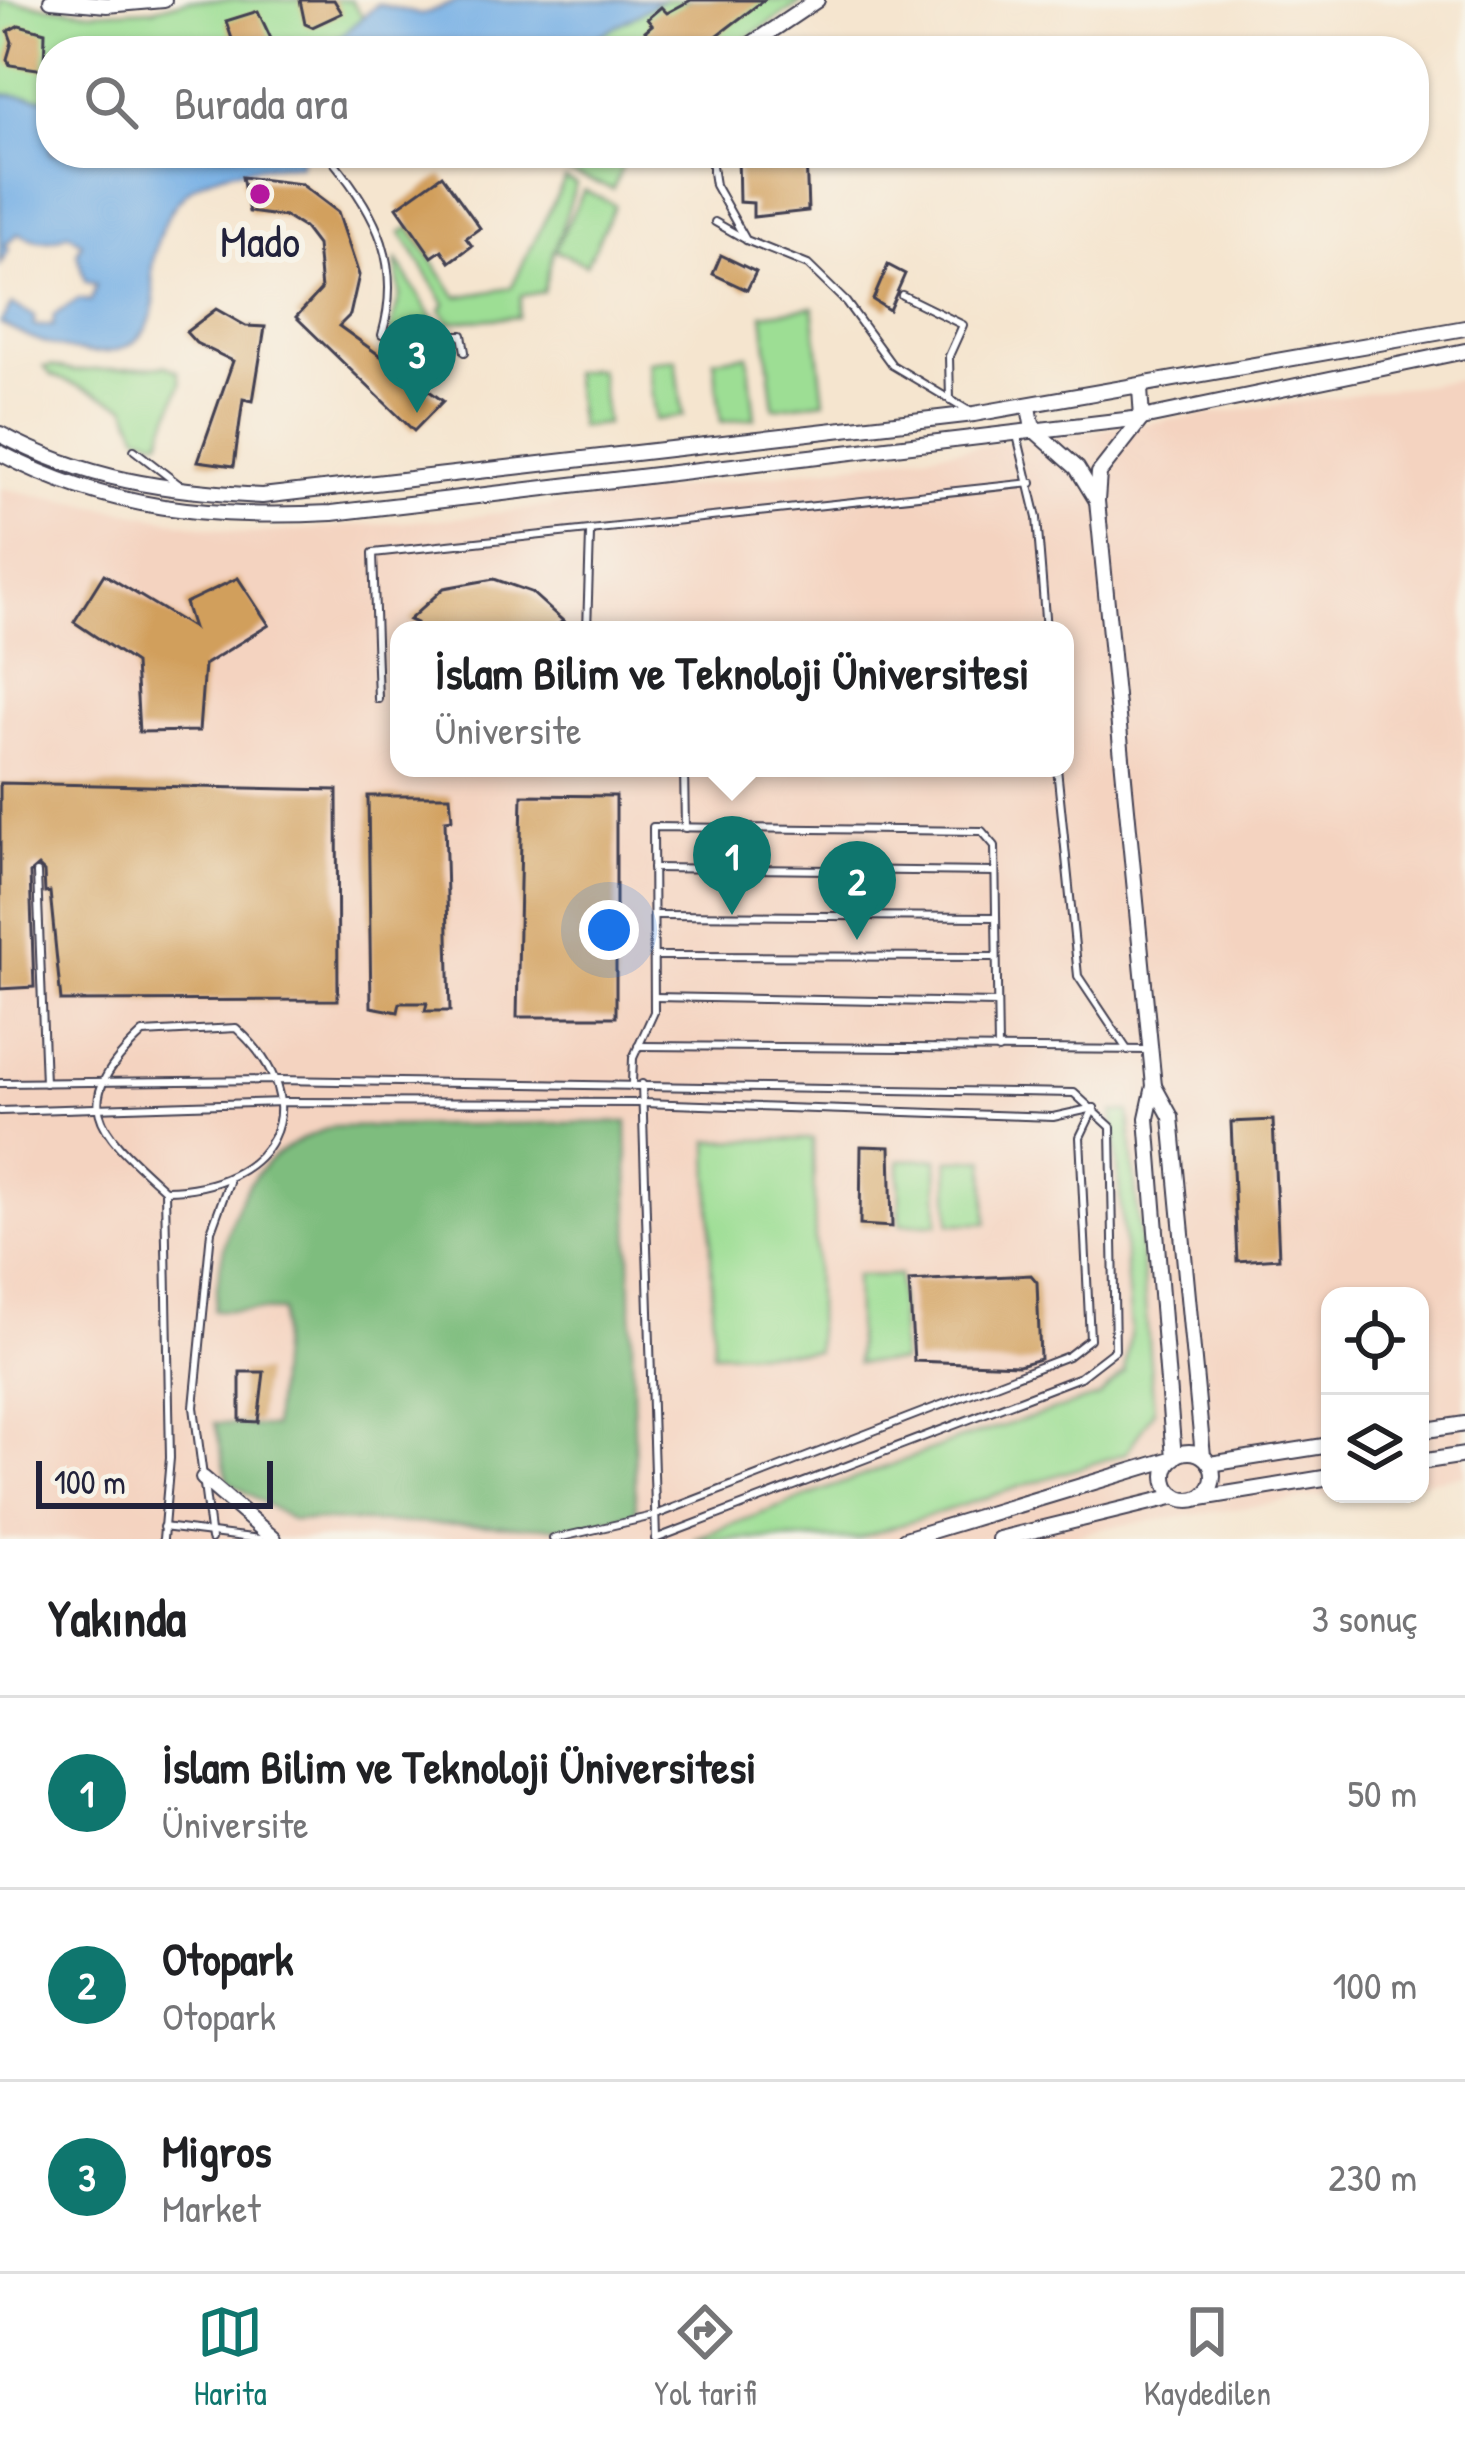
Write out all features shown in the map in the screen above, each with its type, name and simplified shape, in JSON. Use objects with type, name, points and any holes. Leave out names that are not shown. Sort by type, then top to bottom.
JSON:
[{"type":"street","points":[[51,0],[107,5],[164,0]]},
{"type":"street","points":[[763,36],[817,0]]},
{"type":"street","points":[[0,434],[98,476],[189,493],[349,489],[1029,407],[1465,328]]},
{"type":"street","points":[[0,453],[109,499],[238,518],[562,489],[1142,418],[1465,351]]},
{"type":"street","points":[[1140,389],[1142,418],[1099,473],[1097,501],[1154,1086],[1147,1118],[1174,1458],[1166,1478],[1176,1496]]},
{"type":"street","points":[[1029,407],[1033,430],[1077,468],[1097,501]]},
{"type":"street","points":[[1154,1086],[1171,1117],[1211,1485],[1196,1498]]},
{"type":"street","points":[[1429,1430],[1465,1424]]},
{"type":"street","points":[[904,1539],[1188,1452],[1206,1460],[1321,1446]]},
{"type":"street","points":[[1429,1461],[1465,1455]]},
{"type":"street","points":[[203,1478],[274,1539]]},
{"type":"street","points":[[1000,1539],[1176,1496],[1196,1498],[1321,1478]]},
{"type":"lane","points":[[339,168],[360,194],[382,238],[394,294],[382,335],[462,335],[465,352]]},
{"type":"lane","points":[[712,168],[715,185],[746,239]]},
{"type":"lane","points":[[715,222],[808,265],[846,302],[892,365],[974,414]]},
{"type":"lane","points":[[902,296],[964,325],[949,356],[950,400]]},
{"type":"lane","points":[[1016,432],[1032,483],[1045,621]]},
{"type":"lane","points":[[134,450],[154,460],[189,493]]},
{"type":"lane","points":[[378,699],[373,553],[590,534],[1032,483]]},
{"type":"lane","points":[[587,621],[590,534]]},
{"type":"lane","points":[[684,777],[685,828]]},
{"type":"lane","points":[[1058,777],[1078,976],[1128,1051]]},
{"type":"lane","points":[[632,1084],[638,1046],[654,1012],[653,827],[982,831],[995,846],[998,1050]]},
{"type":"lane","points":[[653,868],[995,872]]},
{"type":"lane","points":[[37,873],[45,1083]]},
{"type":"lane","points":[[654,915],[996,917]]},
{"type":"lane","points":[[654,956],[996,957]]},
{"type":"lane","points":[[654,997],[997,1003]]},
{"type":"lane","points":[[236,1028],[265,1054],[278,1080],[284,1102],[271,1144],[230,1181],[202,1189],[165,1190],[104,1135],[94,1111],[103,1082],[120,1054],[143,1033],[236,1028]]},
{"type":"lane","points":[[638,1046],[1150,1050]]},
{"type":"lane","points":[[0,1083],[278,1080],[642,1084],[1074,1093],[1111,1126],[1115,1350],[1080,1377],[656,1539],[642,1084]]},
{"type":"lane","points":[[0,1111],[284,1102],[642,1103],[1053,1117],[1094,1108]]},
{"type":"lane","points":[[553,1539],[653,1516],[1068,1356],[1090,1339],[1080,1136],[1094,1108]]},
{"type":"lane","points":[[211,1538],[194,1407],[211,1231],[230,1181]]},
{"type":"lane","points":[[163,1539],[170,1458],[165,1190]]},
{"type":"lane","points":[[163,1527],[211,1538],[260,1539]]},
{"type":"shaded area","points":[[1465,379],[1465,1475],[1429,1481],[1429,1287],[1321,1287],[1321,1496],[1103,1528],[1066,1539],[0,1539],[0,488],[244,534],[469,517]]},
{"type":"green space","points":[[0,0],[92,12],[153,9],[188,0],[351,0],[363,17],[341,36],[36,36],[36,98],[0,94]]},
{"type":"green space","points":[[662,0],[805,0],[750,36],[599,36]]},
{"type":"green space","points":[[564,168],[622,168],[613,189]]},
{"type":"green space","points":[[565,179],[576,184],[555,249],[584,190],[615,205],[586,265],[554,249],[543,292],[521,296],[518,317],[449,322],[441,310],[445,304],[401,232],[409,228],[457,297],[511,288]]},
{"type":"green space","points":[[396,259],[440,330],[390,332],[400,295]]},
{"type":"green space","points":[[813,307],[824,401],[774,408],[763,314]]},
{"type":"green space","points":[[748,355],[755,418],[721,422],[714,359]]},
{"type":"green space","points":[[676,359],[683,416],[655,420],[648,362]]},
{"type":"green space","points":[[166,366],[178,371],[181,384],[160,440],[139,435],[126,406],[51,375],[44,367],[74,371]]},
{"type":"green space","points":[[599,369],[606,424],[579,427],[572,372]]},
{"type":"green space","points":[[1113,1112],[1129,1112],[1154,1410],[1126,1453],[856,1539],[693,1539],[961,1439],[1098,1397],[1124,1372],[1131,1329]]},
{"type":"green space","points":[[627,1122],[636,1512],[585,1528],[292,1520],[228,1481],[215,1423],[273,1427],[282,1311],[214,1310],[218,1278],[242,1196],[276,1155],[333,1127]]},
{"type":"green space","points":[[813,1139],[817,1351],[713,1353],[709,1141]]},
{"type":"green space","points":[[937,1159],[938,1224],[900,1224],[899,1160]]},
{"type":"green space","points":[[985,1159],[987,1223],[950,1224],[948,1160]]},
{"type":"green space","points":[[899,1275],[901,1362],[857,1363],[855,1276]]},
{"type":"water","points":[[662,0],[599,36],[341,36],[378,4],[421,15],[458,1]]},
{"type":"water","points":[[0,94],[36,98],[36,168],[246,168],[202,181],[170,212],[152,266],[153,312],[142,333],[127,346],[107,352],[62,348],[0,323],[12,304],[34,316],[34,326],[53,326],[54,315],[79,299],[91,301],[96,285],[85,281],[77,253],[82,243],[68,233],[44,240],[19,233],[5,245],[9,250],[0,264]]},
{"type":"building","points":[[300,0],[334,0],[342,13],[312,27],[305,24]]},
{"type":"building","points":[[691,0],[764,0],[717,36],[649,36],[645,31],[652,25],[647,19],[661,7],[667,13]]},
{"type":"building","points":[[258,11],[270,36],[231,36],[226,21]]},
{"type":"building","points":[[19,25],[45,32],[45,36],[36,36],[36,69],[10,65],[8,31]]},
{"type":"building","points":[[738,168],[806,168],[808,211],[753,217],[753,203],[739,202]]},
{"type":"building","points":[[442,175],[480,228],[466,238],[472,246],[450,262],[442,250],[432,257],[397,207]]},
{"type":"building","points":[[242,177],[301,184],[338,212],[359,275],[350,315],[339,326],[443,401],[414,431],[296,317],[321,290],[317,245],[304,228],[286,217],[249,212]]},
{"type":"building","points":[[721,255],[756,272],[747,290],[713,274]]},
{"type":"building","points":[[888,265],[905,274],[889,310],[873,300]]},
{"type":"building","points":[[216,309],[246,326],[265,327],[253,401],[243,399],[234,466],[198,461],[233,361],[196,343],[186,332]]},
{"type":"building","points":[[104,574],[193,628],[185,603],[238,578],[269,625],[204,665],[199,731],[139,732],[135,663],[74,622]]},
{"type":"building","points":[[494,579],[531,592],[563,621],[409,620],[444,588]]},
{"type":"building","points":[[0,783],[337,790],[338,1000],[61,1001],[50,892],[45,893],[44,872],[38,866],[30,873],[34,987],[0,989]]},
{"type":"building","points":[[522,795],[616,796],[616,1017],[517,1017]]},
{"type":"building","points":[[368,796],[450,796],[452,819],[445,820],[450,1011],[425,1011],[427,1003],[400,1003],[398,1012],[371,1007]]},
{"type":"building","points":[[1273,1120],[1279,1258],[1237,1261],[1231,1122]]},
{"type":"building","points":[[861,1146],[890,1147],[892,1227],[860,1225]]},
{"type":"building","points":[[1031,1275],[1037,1282],[1040,1359],[1019,1365],[914,1361],[909,1281]]},
{"type":"building","points":[[240,1372],[264,1372],[258,1422],[240,1421]]},
{"type":"place","name":"Mado","points":[[260,194]]},
{"type":"place","name":"Migros","points":[[417,413]]},
{"type":"place","name":"İslam Bilim ve Teknoloji Üniversitesi","points":[[732,915]]},
{"type":"place","name":"Otopark","points":[[857,940]]}]
